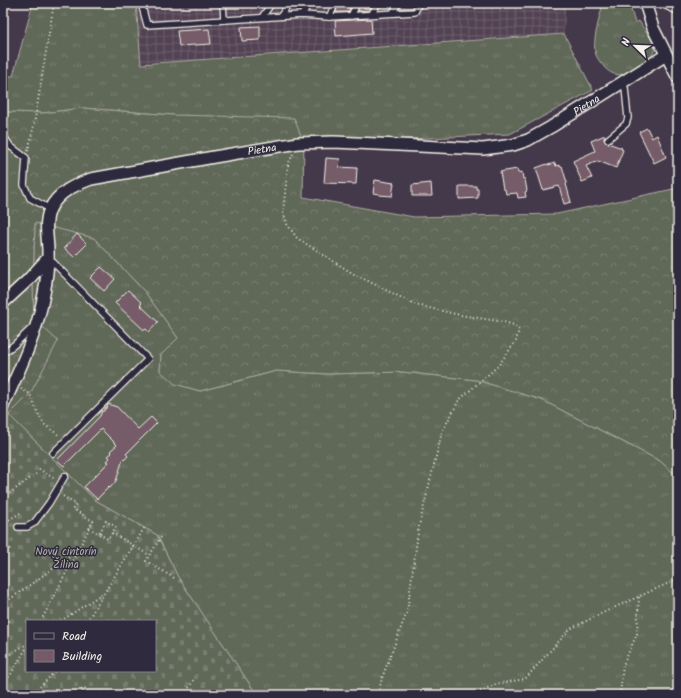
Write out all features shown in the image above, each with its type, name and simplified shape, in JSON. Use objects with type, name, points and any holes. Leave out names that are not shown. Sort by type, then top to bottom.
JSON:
[{"type":"street","points":[[645,3],[653,28],[678,78]]},
{"type":"street","name":"Pietna","points":[[50,209],[68,190],[91,179],[298,143],[334,142],[483,149],[513,145],[528,140],[551,127],[666,55]]},
{"type":"street","points":[[3,405],[32,340],[44,294],[48,258],[46,223],[50,209]]},
{"type":"street","points":[[3,303],[28,280],[48,258]]},
{"type":"lane","points":[[141,3],[147,25],[280,16],[302,15],[329,17],[415,12],[419,3]]},
{"type":"lane","points":[[223,3],[224,20]]},
{"type":"lane","points":[[262,17],[272,3]]},
{"type":"lane","points":[[280,16],[289,3]]},
{"type":"lane","points":[[302,15],[309,3]]},
{"type":"lane","points":[[659,3],[674,10],[678,10]]},
{"type":"lane","points":[[393,13],[397,5]]},
{"type":"lane","points":[[372,14],[376,6]]},
{"type":"lane","points":[[351,16],[354,8]]},
{"type":"lane","points":[[329,17],[333,9]]},
{"type":"lane","points":[[608,139],[626,124],[628,118],[625,88],[622,83]]},
{"type":"lane","points":[[3,135],[10,146],[26,158],[24,185],[30,198],[50,209]]},
{"type":"lane","points":[[48,258],[148,359],[53,453]]},
{"type":"lane","points":[[3,353],[14,345],[37,323]]},
{"type":"lane","points":[[18,527],[26,527],[34,523],[49,503],[64,476]]},
{"type":"path","points":[[26,158],[34,125],[54,3]]},
{"type":"path","points":[[298,143],[288,165],[283,212],[287,224],[297,238],[352,273],[416,305],[460,316],[504,322],[514,325],[519,330],[516,341],[498,366],[459,400],[442,432],[419,526],[407,612],[382,678],[378,695]]},
{"type":"path","points":[[30,394],[39,416],[45,425],[65,440]]},
{"type":"path","points":[[39,469],[61,482]]},
{"type":"path","points":[[3,498],[36,474]]},
{"type":"path","points":[[42,620],[93,521],[73,509],[76,504],[55,492]]},
{"type":"path","points":[[3,525],[22,512]]},
{"type":"path","points":[[89,528],[108,540],[116,527],[106,522],[99,534]]},
{"type":"path","points":[[88,620],[145,527]]},
{"type":"path","points":[[112,533],[149,555]]},
{"type":"path","points":[[161,537],[146,561],[174,578]]},
{"type":"path","points":[[3,554],[12,547]]},
{"type":"path","points":[[3,604],[77,552]]},
{"type":"path","points":[[473,695],[496,684],[525,679],[570,629],[678,579]]},
{"type":"path","points":[[62,620],[104,592]]},
{"type":"path","points":[[620,695],[623,665],[637,634],[639,596]]},
{"type":"path","points":[[3,658],[26,646]]},
{"type":"path","points":[[3,683],[11,674],[26,648]]},
{"type":"path","points":[[31,695],[46,682],[54,672]]},
{"type":"path","points":[[185,695],[194,679]]},
{"type":"path","points":[[80,695],[86,687]]},
{"type":"shaded area","points":[[136,3],[566,3],[564,34],[140,64]]},
{"type":"green space","points":[[33,3],[136,3],[141,64],[564,34],[593,90],[510,134],[304,144],[173,115],[83,108],[43,113],[3,113],[3,76],[13,76]]},
{"type":"green space","points":[[603,3],[629,3],[635,23],[639,21],[652,40],[654,46],[654,52],[647,61],[625,74],[617,75],[610,72],[605,68],[596,55],[595,37]]},
{"type":"green space","points":[[83,108],[173,115],[294,118],[304,144],[303,197],[414,217],[557,214],[678,188],[678,477],[660,461],[542,400],[476,380],[402,372],[328,374],[276,371],[200,391],[175,384],[160,371],[161,355],[178,338],[145,292],[94,238],[35,223],[33,286],[34,319],[58,341],[30,394],[9,415],[3,430],[3,113],[43,113]]},
{"type":"green space","points":[[35,222],[94,238],[145,292],[178,338],[161,355],[160,371],[176,384],[200,391],[276,371],[328,374],[402,372],[476,380],[542,400],[660,461],[678,477],[678,695],[257,695],[178,577],[157,535],[95,500],[9,415],[30,394],[34,319],[33,286]]},
{"type":"green space","name":"Nový cintorín Žilina","points":[[9,415],[95,500],[157,535],[178,577],[257,695],[3,695],[3,430]]},
{"type":"building","points":[[334,3],[370,3],[371,7],[369,10],[358,11],[359,6],[354,4],[348,12],[336,12],[337,8]]},
{"type":"building","points":[[371,19],[372,33],[336,36],[335,21]]},
{"type":"building","points":[[260,26],[260,40],[242,41],[241,27]]},
{"type":"building","points":[[209,29],[211,44],[179,46],[177,31]]},
{"type":"building","points":[[647,128],[652,138],[657,135],[666,157],[654,163],[639,132]]},
{"type":"building","points":[[605,135],[605,142],[622,148],[621,149],[623,150],[616,168],[598,161],[586,166],[592,178],[582,182],[573,161],[595,151],[591,141]]},
{"type":"building","points":[[326,158],[340,159],[339,167],[357,168],[356,184],[324,183]]},
{"type":"building","points":[[555,163],[556,166],[562,166],[571,202],[564,204],[559,186],[543,190],[536,168]]},
{"type":"building","points":[[517,169],[518,173],[522,172],[523,179],[525,179],[527,191],[525,192],[526,197],[518,198],[517,193],[506,194],[505,189],[503,189],[500,172]]},
{"type":"building","points":[[375,180],[394,183],[392,196],[373,193]]},
{"type":"building","points":[[431,183],[432,196],[412,196],[412,185]]},
{"type":"building","points":[[459,186],[476,186],[476,189],[478,189],[478,198],[459,199]]},
{"type":"building","points":[[77,234],[87,244],[74,257],[64,248]]},
{"type":"building","points":[[101,267],[115,279],[104,291],[90,278]]},
{"type":"building","points":[[128,290],[142,303],[140,305],[158,322],[149,332],[146,329],[144,330],[115,303]]},
{"type":"building","points":[[108,404],[117,407],[138,429],[151,417],[157,423],[126,454],[128,456],[122,462],[116,481],[97,499],[84,487],[109,462],[107,461],[110,458],[108,456],[112,453],[110,451],[117,445],[101,429],[64,466],[57,460],[100,416],[102,411],[107,408]]}]
